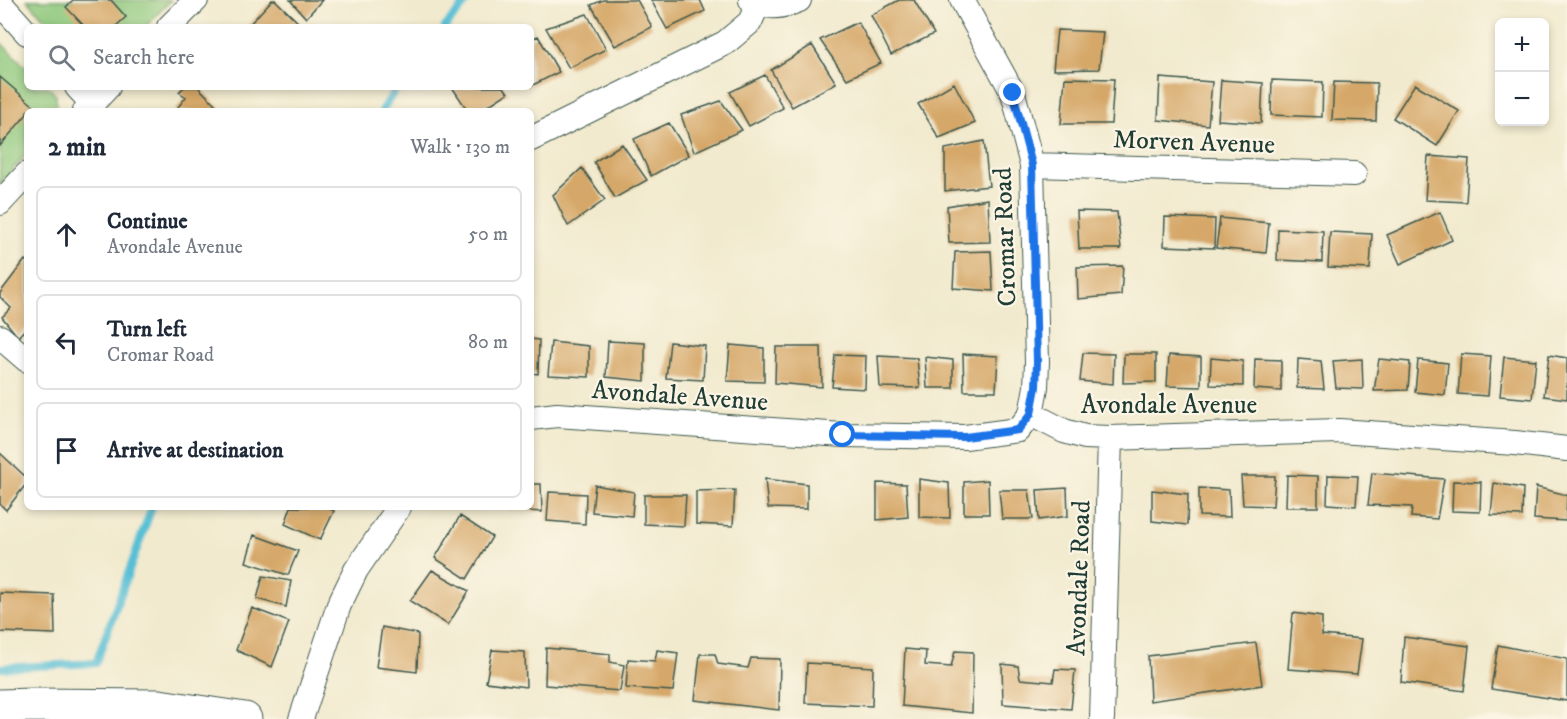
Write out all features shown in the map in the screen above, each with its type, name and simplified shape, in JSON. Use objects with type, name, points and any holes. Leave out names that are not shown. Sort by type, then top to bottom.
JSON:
[{"type":"main road","points":[[0,706],[159,706],[245,719]]},
{"type":"street","points":[[172,24],[196,0]]},
{"type":"street","points":[[534,138],[725,43],[750,22],[755,2],[771,7],[783,6],[799,0]]},
{"type":"street","name":"Cromar Road","points":[[962,0],[1013,93],[1032,165],[1037,362],[1036,387],[1031,414]]},
{"type":"street","points":[[0,3],[24,30]]},
{"type":"street","name":"Morven Avenue","points":[[1032,165],[1354,174]]},
{"type":"street","points":[[0,203],[24,177]]},
{"type":"street","points":[[0,337],[24,357]]},
{"type":"street","name":"Avondale Avenue","points":[[534,418],[557,415],[843,435],[965,437],[1018,430],[1031,414],[1064,431],[1085,437],[1339,431],[1515,443],[1567,449]]},
{"type":"street","name":"Avondale Road","points":[[1102,719],[1110,438]]},
{"type":"street","points":[[301,719],[339,605],[356,570],[397,510]]},
{"type":"green space","points":[[27,0],[171,0],[148,24],[49,24]]},
{"type":"green space","points":[[0,42],[24,65],[24,90],[51,90],[56,95],[57,108],[24,108],[24,157],[0,184]]},
{"type":"building","points":[[73,0],[111,0],[126,17],[118,24],[82,24],[66,7]]},
{"type":"building","points":[[272,0],[275,0],[300,24],[250,24]]},
{"type":"building","points":[[290,0],[322,0],[306,18]]},
{"type":"building","points":[[603,0],[637,0],[652,27],[615,46],[591,5]]},
{"type":"building","points":[[651,0],[700,0],[705,11],[667,29]]},
{"type":"building","points":[[899,0],[914,0],[934,34],[891,55],[871,15]]},
{"type":"building","points":[[587,14],[606,49],[569,68],[546,28]]},
{"type":"building","points":[[858,22],[881,63],[847,79],[820,40]]},
{"type":"building","points":[[1057,30],[1103,32],[1099,69],[1053,70]]},
{"type":"building","points":[[538,36],[559,72],[534,84],[534,38]]},
{"type":"building","points":[[812,45],[836,83],[792,107],[771,70]]},
{"type":"building","points":[[765,75],[783,108],[749,126],[730,92]]},
{"type":"building","points":[[0,77],[34,106],[24,108],[24,118],[0,146]]},
{"type":"building","points":[[1065,78],[1114,79],[1111,124],[1061,124]]},
{"type":"building","points":[[1160,78],[1212,82],[1208,125],[1158,120]]},
{"type":"building","points":[[1221,80],[1263,83],[1261,123],[1218,120]]},
{"type":"building","points":[[1272,80],[1323,82],[1322,117],[1271,115]]},
{"type":"building","points":[[1334,82],[1377,83],[1376,121],[1332,120]]},
{"type":"building","points":[[954,83],[975,123],[939,138],[918,104]]},
{"type":"building","points":[[1415,84],[1459,111],[1437,146],[1393,118]]},
{"type":"building","points":[[181,90],[201,90],[219,108],[177,108],[186,97],[179,92]]},
{"type":"building","points":[[454,90],[506,90],[508,93],[485,108],[466,108]]},
{"type":"building","points":[[721,101],[742,130],[694,152],[681,115]]},
{"type":"building","points":[[669,123],[689,155],[651,176],[634,139]]},
{"type":"building","points":[[984,141],[989,186],[945,191],[945,149]]},
{"type":"building","points":[[622,144],[647,180],[615,198],[594,162]]},
{"type":"building","points":[[1428,156],[1469,159],[1466,202],[1425,200]]},
{"type":"building","points":[[582,168],[605,200],[568,226],[553,195]]},
{"type":"building","points":[[988,199],[990,242],[949,243],[947,206]]},
{"type":"building","points":[[1077,211],[1117,212],[1121,249],[1079,249]]},
{"type":"building","points":[[1440,212],[1452,240],[1400,264],[1387,235]]},
{"type":"building","points":[[1165,217],[1215,219],[1214,248],[1164,246]]},
{"type":"building","points":[[1220,218],[1269,223],[1266,253],[1216,248]]},
{"type":"building","points":[[1278,229],[1323,231],[1322,262],[1277,260]]},
{"type":"building","points":[[1330,232],[1372,234],[1370,269],[1328,267]]},
{"type":"building","points":[[991,251],[993,291],[953,288],[955,252]]},
{"type":"building","points":[[24,261],[24,330],[18,337],[2,317],[11,308],[0,297],[0,293]]},
{"type":"building","points":[[1123,266],[1121,295],[1078,299],[1077,267]]},
{"type":"building","points":[[534,339],[539,340],[538,374],[534,373]]},
{"type":"building","points":[[608,341],[645,343],[645,381],[606,377]]},
{"type":"building","points":[[551,342],[589,346],[589,377],[548,375]]},
{"type":"building","points":[[670,342],[705,346],[703,380],[666,378]]},
{"type":"building","points":[[730,345],[764,348],[764,382],[727,381]]},
{"type":"building","points":[[776,347],[821,347],[822,387],[775,383]]},
{"type":"building","points":[[1083,353],[1114,354],[1113,384],[1080,381]]},
{"type":"building","points":[[963,354],[998,356],[996,391],[964,391]]},
{"type":"building","points":[[1124,354],[1156,354],[1156,382],[1123,383]]},
{"type":"building","points":[[1461,354],[1491,356],[1488,396],[1458,394]]},
{"type":"building","points":[[835,355],[866,356],[865,389],[832,387]]},
{"type":"building","points":[[1169,355],[1201,357],[1201,387],[1167,386]]},
{"type":"building","points":[[1549,355],[1567,358],[1567,399],[1544,396]]},
{"type":"building","points":[[878,356],[917,358],[920,388],[880,387]]},
{"type":"building","points":[[925,357],[953,360],[953,388],[927,388]]},
{"type":"building","points":[[1504,357],[1536,360],[1532,399],[1500,396]]},
{"type":"building","points":[[1211,358],[1243,361],[1243,386],[1210,385]]},
{"type":"building","points":[[1255,359],[1281,360],[1281,391],[1254,389]]},
{"type":"building","points":[[1298,359],[1321,361],[1324,389],[1297,388]]},
{"type":"building","points":[[1362,359],[1363,389],[1336,388],[1333,361]]},
{"type":"building","points":[[1379,359],[1410,362],[1408,390],[1374,391]]},
{"type":"building","points":[[1418,360],[1448,363],[1445,395],[1415,392]]},
{"type":"building","points":[[0,453],[24,475],[24,487],[6,510],[0,504]]},
{"type":"building","points":[[1372,473],[1444,479],[1437,519],[1411,517],[1412,507],[1368,505]]},
{"type":"building","points":[[1287,475],[1318,476],[1318,507],[1286,507]]},
{"type":"building","points":[[1328,475],[1358,476],[1356,506],[1327,504]]},
{"type":"building","points":[[1241,476],[1275,476],[1273,506],[1243,505]]},
{"type":"building","points":[[765,479],[807,484],[807,509],[768,508]]},
{"type":"building","points":[[919,479],[949,483],[950,518],[919,517]]},
{"type":"building","points":[[988,480],[989,514],[964,514],[964,482]]},
{"type":"building","points":[[1453,481],[1481,482],[1480,512],[1452,511]]},
{"type":"building","points":[[877,483],[906,484],[908,517],[877,520]]},
{"type":"building","points":[[1494,483],[1523,488],[1522,516],[1491,515]]},
{"type":"building","points":[[534,484],[541,484],[542,512],[513,510],[534,510]]},
{"type":"building","points":[[595,485],[634,492],[632,516],[592,512]]},
{"type":"building","points":[[1536,487],[1567,495],[1566,521],[1534,519]]},
{"type":"building","points":[[1067,488],[1068,516],[1039,520],[1037,490]]},
{"type":"building","points":[[1199,488],[1229,490],[1230,517],[1199,516]]},
{"type":"building","points":[[735,490],[733,526],[696,524],[696,491]]},
{"type":"building","points":[[999,490],[1029,490],[1033,519],[1002,519]]},
{"type":"building","points":[[1152,490],[1188,494],[1187,525],[1152,521]]},
{"type":"building","points":[[549,492],[586,494],[585,524],[547,521]]},
{"type":"building","points":[[644,495],[686,495],[684,526],[644,524]]},
{"type":"building","points":[[290,510],[334,511],[320,540],[285,524]]},
{"type":"building","points":[[460,516],[492,537],[467,579],[435,558]]},
{"type":"building","points":[[254,535],[298,551],[288,575],[246,562]]},
{"type":"building","points":[[432,570],[469,591],[448,625],[410,601]]},
{"type":"building","points":[[263,576],[291,581],[286,607],[257,599]]},
{"type":"building","points":[[0,593],[54,595],[55,634],[0,632]]},
{"type":"building","points":[[252,608],[289,622],[272,667],[236,650]]},
{"type":"building","points":[[1293,613],[1322,617],[1322,635],[1362,639],[1357,674],[1288,669]]},
{"type":"building","points":[[382,627],[418,634],[417,672],[376,667]]},
{"type":"building","points":[[1404,637],[1469,646],[1464,691],[1401,682]]},
{"type":"building","points":[[1256,643],[1262,685],[1150,701],[1148,656]]},
{"type":"building","points":[[1498,645],[1567,659],[1567,701],[1491,689]]},
{"type":"building","points":[[546,648],[610,654],[610,662],[624,665],[620,691],[545,685]]},
{"type":"building","points":[[905,649],[926,651],[925,665],[951,667],[955,651],[973,652],[972,713],[902,706]]},
{"type":"building","points":[[492,650],[525,652],[526,687],[486,682]]},
{"type":"building","points":[[657,650],[678,653],[673,691],[626,688],[628,659],[655,661]]},
{"type":"building","points":[[700,654],[715,654],[718,664],[748,668],[751,658],[780,659],[779,710],[695,700]]},
{"type":"building","points":[[807,663],[873,667],[872,706],[805,703]]},
{"type":"building","points":[[1002,664],[1018,666],[1020,679],[1053,682],[1055,669],[1075,670],[1071,709],[1003,704]]},
{"type":"waterway","points":[[448,24],[468,0]]},
{"type":"waterway","points":[[384,108],[395,90]]},
{"type":"waterway","points":[[0,668],[96,663],[151,510]]},
{"type":"route","points":[[843,435],[965,437],[1018,430],[1031,414],[1036,387],[1037,362],[1032,165],[1013,93]]}]
